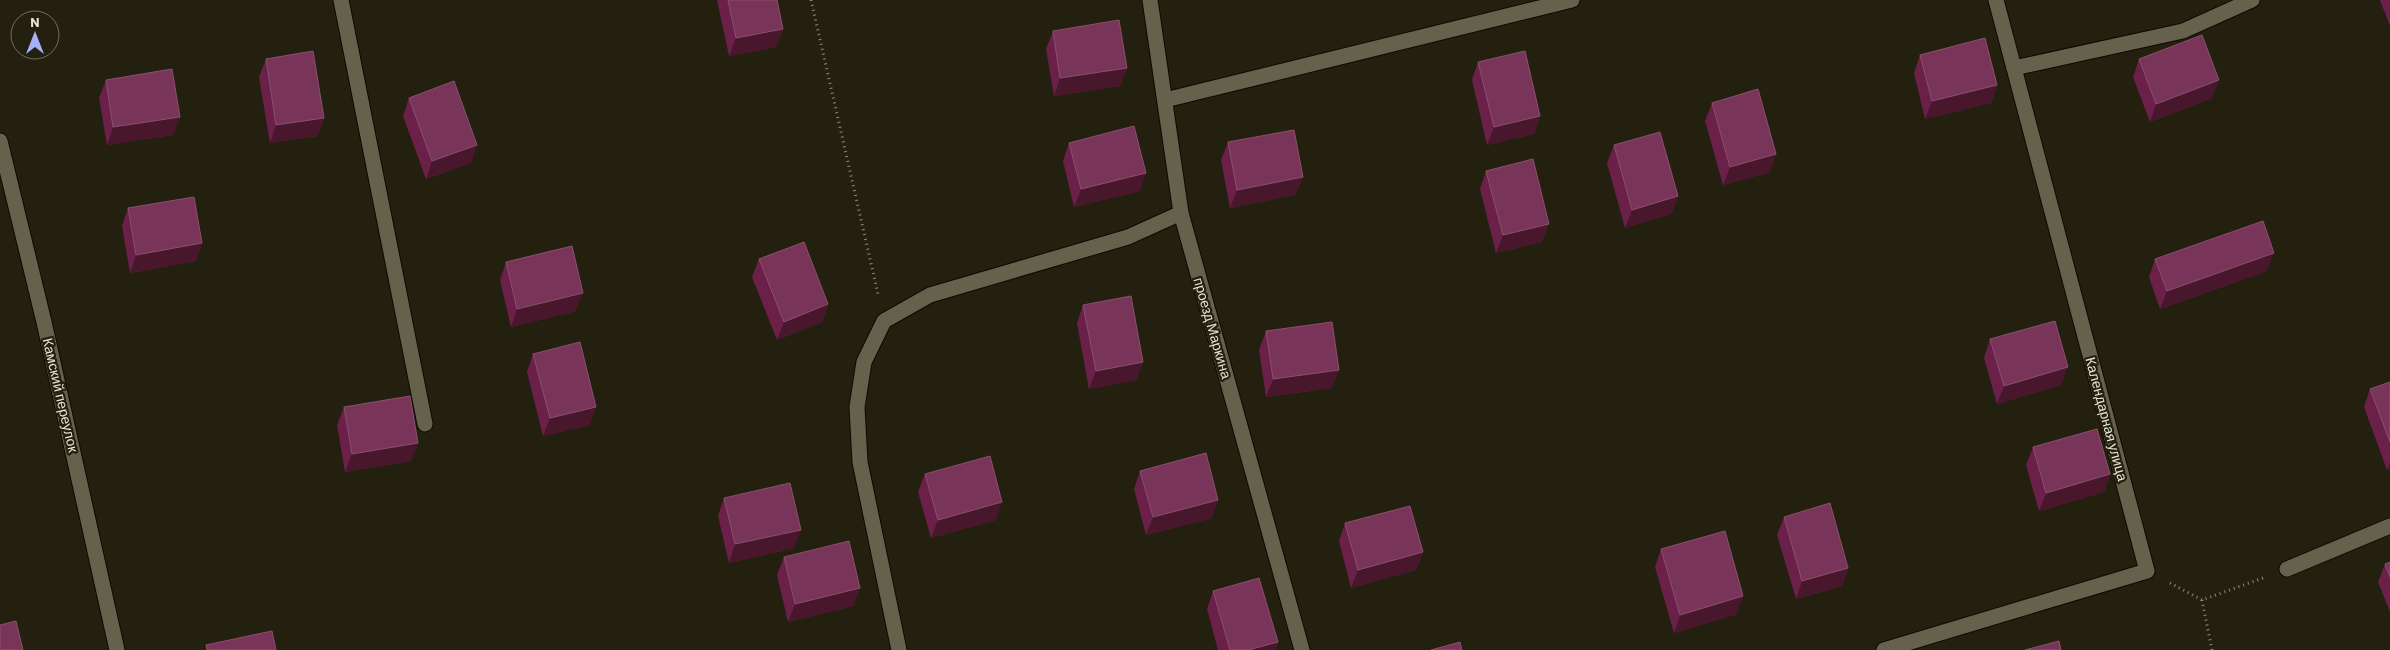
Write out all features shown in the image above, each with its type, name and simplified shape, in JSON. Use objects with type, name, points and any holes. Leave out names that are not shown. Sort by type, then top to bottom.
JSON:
[{"type":"street","points":[[341,0],[425,424]]},
{"type":"street","name":"проезд Маркина","points":[[1150,0],[1181,213],[1302,650]]},
{"type":"street","points":[[1165,100],[1572,0]]},
{"type":"street","name":"Календарная улица","points":[[1996,0],[2147,571]]},
{"type":"street","points":[[2014,68],[2183,31],[2252,0]]},
{"type":"street","name":"Камский переулок","points":[[0,141],[46,332],[117,650]]},
{"type":"street","points":[[899,650],[860,462],[857,407],[864,362],[884,321],[930,295],[1128,237],[1181,213]]},
{"type":"street","points":[[2287,569],[2390,526]]},
{"type":"street","points":[[1884,650],[2147,571]]},
{"type":"path","points":[[811,0],[884,321]]},
{"type":"path","points":[[2147,571],[2202,600],[2287,569]]},
{"type":"path","points":[[2202,600],[2212,650]]},
{"type":"building","points":[[728,0],[777,0],[783,29],[736,38]]},
{"type":"building","points":[[1119,20],[1127,68],[1060,78],[1053,31]]},
{"type":"building","points":[[2202,35],[2219,80],[2156,104],[2139,59]]},
{"type":"building","points":[[1985,38],[1997,85],[1932,101],[1920,55]]},
{"type":"building","points":[[313,51],[324,118],[276,125],[266,59]]},
{"type":"building","points":[[1525,51],[1540,116],[1494,127],[1478,62]]},
{"type":"building","points":[[172,69],[180,117],[113,127],[106,80]]},
{"type":"building","points":[[454,81],[477,145],[432,161],[409,98]]},
{"type":"building","points":[[1758,89],[1776,154],[1730,167],[1712,103]]},
{"type":"building","points":[[1134,126],[1146,173],[1081,189],[1069,143]]},
{"type":"building","points":[[1294,130],[1303,177],[1237,190],[1228,142]]},
{"type":"building","points":[[1660,132],[1678,196],[1632,210],[1614,145]]},
{"type":"building","points":[[1533,159],[1549,224],[1503,235],[1486,171]]},
{"type":"building","points":[[194,197],[202,243],[136,255],[128,208]]},
{"type":"building","points":[[2263,221],[2274,253],[2167,291],[2155,259]]},
{"type":"building","points":[[804,242],[828,304],[784,322],[759,259]]},
{"type":"building","points":[[572,246],[583,293],[517,309],[506,262]]},
{"type":"building","points":[[1131,296],[1143,362],[1096,371],[1083,305]]},
{"type":"building","points":[[2055,321],[2068,367],[2004,386],[1990,339]]},
{"type":"building","points":[[1332,322],[1339,370],[1273,379],[1266,331]]},
{"type":"building","points":[[580,342],[596,407],[550,418],[533,354]]},
{"type":"building","points":[[2390,382],[2390,442],[2370,389]]},
{"type":"building","points":[[410,396],[418,443],[352,454],[344,407]]},
{"type":"building","points":[[2097,429],[2110,474],[2046,493],[2033,447]]},
{"type":"building","points":[[1206,453],[1218,500],[1153,517],[1140,471]]},
{"type":"building","points":[[990,456],[1002,502],[938,520],[925,474]]},
{"type":"building","points":[[790,483],[801,530],[735,544],[724,498]]},
{"type":"building","points":[[1830,503],[1848,568],[1802,581],[1784,517]]},
{"type":"building","points":[[1410,506],[1423,552],[1358,570],[1345,523]]},
{"type":"building","points":[[1725,531],[1743,596],[1680,615],[1661,549]]},
{"type":"building","points":[[849,541],[860,588],[795,604],[784,557]]},
{"type":"building","points":[[2390,562],[2390,577],[2385,564]]},
{"type":"building","points":[[1259,578],[1278,642],[1248,650],[1230,650],[1213,591]]},
{"type":"building","points":[[16,621],[23,650],[0,650],[0,625]]},
{"type":"building","points":[[272,631],[276,650],[207,650],[206,645]]},
{"type":"building","points":[[2059,641],[2061,650],[2025,650]]},
{"type":"building","points":[[1460,642],[1462,650],[1431,650]]}]
